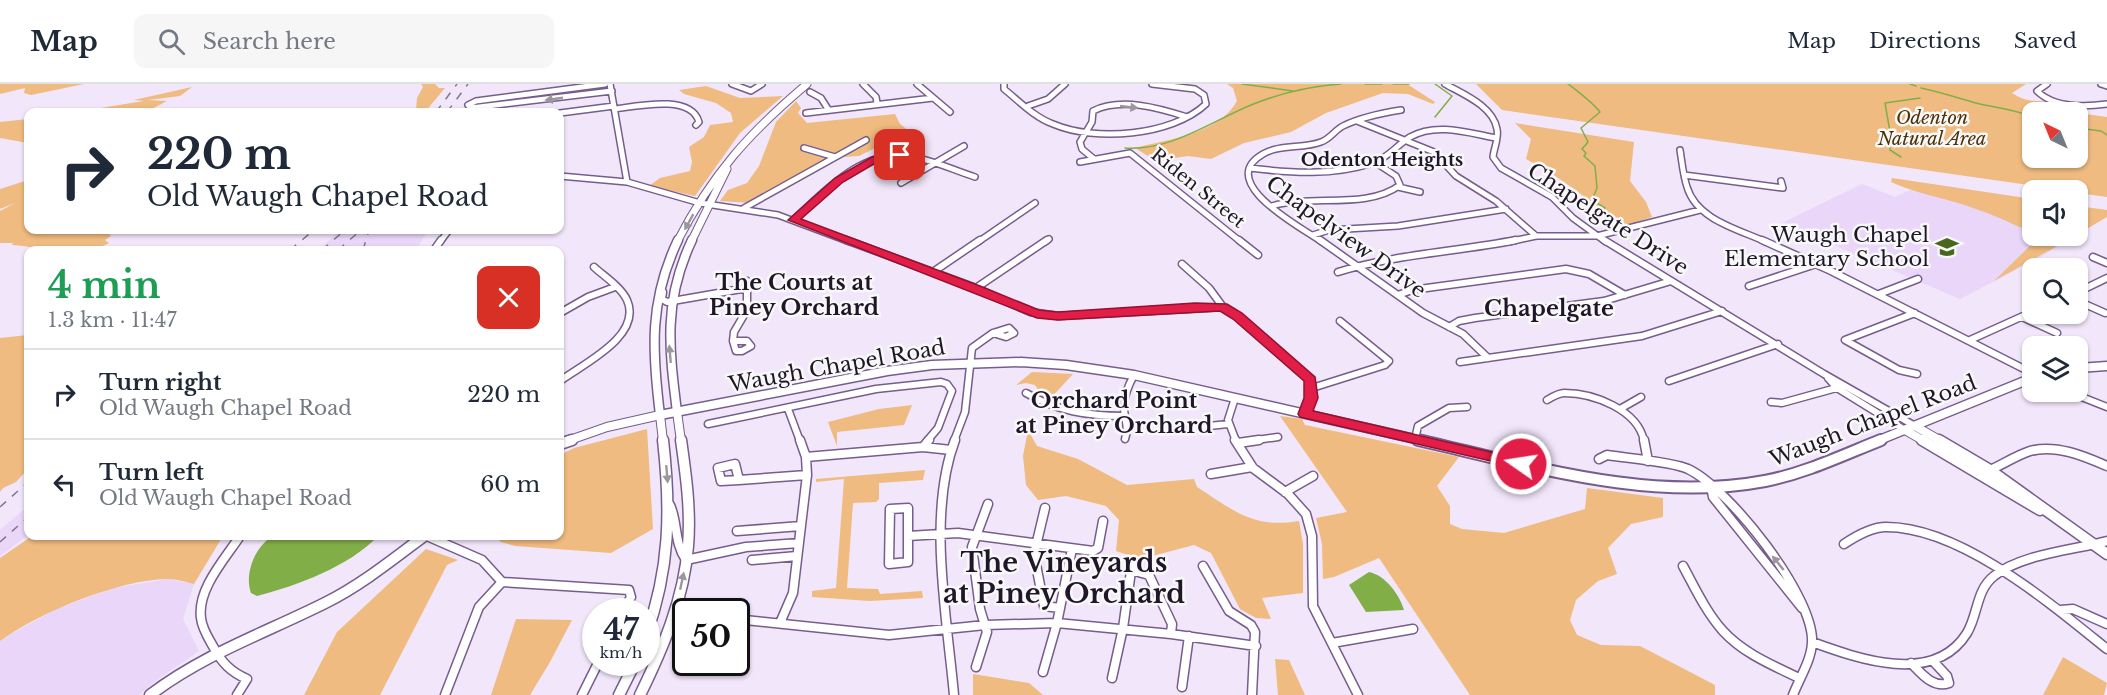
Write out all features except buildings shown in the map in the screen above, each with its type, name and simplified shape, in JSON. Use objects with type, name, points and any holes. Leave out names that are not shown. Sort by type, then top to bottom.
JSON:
[{"type":"main road","points":[[660,415],[653,332],[658,291],[666,269],[700,203],[733,156],[764,121],[807,84]]},
{"type":"main road","points":[[677,412],[668,328],[671,302],[686,252],[733,156]]},
{"type":"main road","name":"Waugh Chapel Road","points":[[660,415],[887,371],[970,363],[1066,365],[1134,375],[1567,474],[1627,483],[1711,486],[1764,481],[1810,469],[2022,382]]},
{"type":"main road","points":[[2088,367],[2107,366]]},
{"type":"street","points":[[605,84],[476,101],[468,105],[471,108],[486,107],[612,91]]},
{"type":"street","points":[[610,84],[627,182]]},
{"type":"street","points":[[732,84],[752,91],[762,84]]},
{"type":"street","points":[[863,84],[876,97],[877,103]]},
{"type":"street","points":[[917,84],[950,112]]},
{"type":"street","points":[[1004,84],[1004,89],[1053,124],[1087,131],[1129,134],[1166,126],[1187,117],[1206,104],[1201,92],[1189,88],[1154,84]]},
{"type":"street","points":[[1028,106],[1048,99],[1065,84]]},
{"type":"street","name":"Chapelgate Drive","points":[[1445,84],[1482,107],[1496,127],[1493,157],[1501,168],[1547,194],[1597,236],[1824,374],[1915,426]]},
{"type":"street","points":[[2047,84],[2037,91],[2047,99],[2086,106],[2107,104]]},
{"type":"street","points":[[2101,84],[2107,86]]},
{"type":"street","points":[[810,92],[821,98],[828,109]]},
{"type":"street","points":[[806,113],[933,98]]},
{"type":"street","points":[[564,113],[662,104],[681,106],[699,116],[699,122],[696,125]]},
{"type":"street","points":[[1094,159],[1080,146],[1092,122],[1093,111],[1107,105],[1160,110],[1187,117]]},
{"type":"street","name":"Chapelview Drive","points":[[1401,110],[1341,126],[1325,141],[1259,155],[1247,177],[1249,186],[1272,206],[1429,317],[1472,341],[1488,358]]},
{"type":"street","points":[[1357,121],[1434,152],[1456,176],[1506,209],[1536,236]]},
{"type":"street","points":[[1250,168],[1312,174],[1333,173],[1376,162],[1419,133],[1430,131],[1496,138]]},
{"type":"street","points":[[744,208],[866,140]]},
{"type":"street","points":[[901,183],[964,146]]},
{"type":"street","points":[[804,148],[835,157]]},
{"type":"street","points":[[1680,150],[1688,193],[1700,210],[1725,224],[1879,294],[2022,368]]},
{"type":"street","name":"Riden Street","points":[[1080,162],[1120,153],[1133,155],[1258,255]]},
{"type":"street","points":[[793,220],[839,180],[876,159],[900,155],[975,177]]},
{"type":"street","points":[[1376,162],[1397,175],[1400,181],[1398,187]]},
{"type":"street","points":[[1684,175],[1783,188],[1781,181]]},
{"type":"street","points":[[564,176],[627,182],[700,203],[744,208],[793,220],[976,288],[1030,312],[1049,316],[1223,307]]},
{"type":"street","points":[[1272,206],[1285,202],[1336,201],[1381,195],[1398,187],[1420,192]]},
{"type":"street","points":[[933,272],[1035,203]]},
{"type":"street","points":[[1313,235],[1329,230],[1398,226],[1506,209]]},
{"type":"street","points":[[1338,272],[1374,261],[1471,249],[1536,236],[1597,236],[1700,210]]},
{"type":"street","points":[[976,288],[1049,239]]},
{"type":"street","points":[[2093,257],[2107,263]]},
{"type":"street","points":[[1182,264],[1209,288],[1223,307],[1238,316],[1306,376],[1312,388],[1305,414]]},
{"type":"street","points":[[1749,286],[1816,264]]},
{"type":"street","points":[[564,378],[608,348],[627,326],[630,307],[625,296],[594,267]]},
{"type":"street","points":[[666,269],[667,276],[662,299],[671,302],[747,285],[747,310],[734,332],[733,341]]},
{"type":"street","points":[[1398,295],[1412,290],[1566,269],[1589,274],[1625,295]]},
{"type":"street","points":[[1879,294],[1918,279]]},
{"type":"street","points":[[2088,287],[2106,279]]},
{"type":"street","points":[[1449,327],[1459,321],[1475,318],[1575,306],[1625,295],[1671,280]]},
{"type":"street","points":[[564,311],[588,297],[615,287]]},
{"type":"street","points":[[2088,305],[2105,313]]},
{"type":"street","points":[[1461,362],[1642,336],[1722,311]]},
{"type":"street","points":[[1915,313],[1845,340],[1899,370],[1917,374]]},
{"type":"street","points":[[1970,340],[2022,317]]},
{"type":"street","points":[[1312,388],[1385,365],[1389,361],[1340,321]]},
{"type":"street","points":[[2037,324],[2057,333]]},
{"type":"street","points":[[954,695],[940,533],[942,492],[951,450],[965,412],[972,348],[993,333]]},
{"type":"street","points":[[1669,381],[1778,344]]},
{"type":"street","name":"Chapelgate Drive","points":[[1824,374],[1837,388],[1905,430]]},
{"type":"street","points":[[1125,439],[1129,427],[1123,416],[1124,396],[1134,375]]},
{"type":"street","points":[[708,424],[876,389],[942,382],[947,384],[952,391],[938,428],[923,447]]},
{"type":"street","points":[[1771,402],[1782,403],[1845,385]]},
{"type":"street","points":[[1026,393],[1053,407],[1069,412],[1123,416]]},
{"type":"street","points":[[1547,400],[1562,393],[1591,397],[1620,410],[1642,431],[1648,461]]},
{"type":"street","points":[[1620,410],[1641,397]]},
{"type":"street","points":[[1235,398],[1228,413],[1228,424],[1252,467],[1285,492],[1305,514],[1310,526],[1313,539],[1311,595],[1313,606],[1358,695]]},
{"type":"street","points":[[2088,400],[2107,407]]},
{"type":"street","points":[[1414,439],[1418,426],[1449,408],[1467,407]]},
{"type":"street","points":[[780,623],[793,593],[807,475],[806,457],[788,409]]},
{"type":"street","points":[[640,695],[669,631],[686,560],[688,514],[677,412]]},
{"type":"street","points":[[564,442],[596,430],[660,415],[670,505],[669,547],[657,598]]},
{"type":"street","points":[[1190,429],[1228,424]]},
{"type":"street","points":[[1915,426],[1990,470],[2035,500],[2107,554]]},
{"type":"street","points":[[1905,430],[2059,520]]},
{"type":"street","points":[[1238,443],[1278,437]]},
{"type":"street","points":[[806,457],[923,447],[951,450]]},
{"type":"street","points":[[1980,474],[2034,450],[2060,450],[2107,466]]},
{"type":"street","points":[[1599,459],[1607,455],[1688,468],[1698,473],[1711,486],[1713,497],[1806,614],[1812,642],[1793,695]]},
{"type":"street","points":[[1518,485],[1521,464]]},
{"type":"street","points":[[1211,474],[1252,467]]},
{"type":"street","points":[[739,480],[807,475]]},
{"type":"street","points":[[1285,492],[1313,476]]},
{"type":"street","points":[[976,667],[987,632],[980,609],[972,547],[988,504]]},
{"type":"street","points":[[670,505],[678,524],[677,548],[686,560]]},
{"type":"street","points":[[908,508],[908,536],[908,562],[889,564],[890,509],[908,508]]},
{"type":"street","points":[[1045,508],[1034,554],[1044,606],[1060,608]]},
{"type":"street","points":[[908,536],[958,533],[1093,551],[1098,548],[1104,521]]},
{"type":"street","points":[[737,531],[801,526]]},
{"type":"street","points":[[1844,544],[1857,535],[1886,527],[1942,540],[2001,571],[2060,610],[2107,649]]},
{"type":"street","points":[[237,540],[209,585],[201,608],[201,619],[216,651],[228,668],[247,679],[237,695]]},
{"type":"street","points":[[150,695],[182,671],[216,651],[299,616],[347,591],[419,540]]},
{"type":"street","points":[[434,540],[482,560],[502,582],[629,590],[630,598]]},
{"type":"street","points":[[1812,642],[1888,664],[1933,661],[1954,651],[1968,633],[1984,587],[2001,571],[2056,554],[2107,542]]},
{"type":"street","points":[[686,560],[721,555],[746,547],[799,543]]},
{"type":"street","points":[[1043,672],[1057,623],[1072,549]]},
{"type":"street","points":[[752,560],[797,556]]},
{"type":"street","points":[[1203,566],[1229,611],[1251,625],[1256,636],[1251,695]]},
{"type":"street","points":[[1683,566],[1714,620],[1723,631],[1751,654],[1799,678]]},
{"type":"street","points":[[1112,678],[1123,628],[1132,567],[1149,575],[1172,624],[1172,634]]},
{"type":"street","points":[[445,695],[479,607],[502,582]]},
{"type":"street","points":[[2060,610],[2073,609],[2107,624]]},
{"type":"street","points":[[750,620],[889,635],[985,625],[1057,623],[1123,628],[1256,646]]},
{"type":"street","points":[[1332,643],[1413,629]]},
{"type":"street","points":[[1182,687],[1189,636]]},
{"type":"street","points":[[1911,663],[1930,682],[1945,685],[1949,683],[1947,676],[1933,661]]},
{"type":"street","points":[[582,695],[592,676]]},
{"type":"street","points":[[619,695],[628,676]]},
{"type":"shaded area","name":"Waugh Chapel Elementary School","points":[[1925,183],[2022,198],[2022,246],[2059,246],[2039,258],[2022,258],[2022,267],[1960,299],[1782,223],[1862,184],[1895,197]]},
{"type":"shaded area","points":[[336,234],[426,234],[418,246],[323,246]]},
{"type":"shaded area","points":[[24,509],[24,538],[0,556],[0,530]]},
{"type":"shaded area","points":[[374,540],[353,557],[322,574],[257,596],[251,593],[249,586],[250,569],[256,553],[267,541]]},
{"type":"shaded area","points":[[1369,572],[1381,577],[1391,586],[1404,610],[1366,612],[1349,585]]},
{"type":"shaded area","points":[[168,579],[194,584],[183,619],[199,651],[139,695],[0,695],[0,641],[3,638],[59,608],[113,588]]},
{"type":"green space","points":[[0,84],[84,84],[31,95],[24,93],[25,88],[0,94]]},
{"type":"green space","points":[[421,84],[435,84],[439,88],[445,88],[428,108],[416,108],[417,98],[423,87]]},
{"type":"green space","points":[[1227,84],[1407,84],[1435,102],[1433,104],[1408,94],[1383,93],[1326,113],[1291,132],[1244,143],[1211,159],[1188,156],[1156,161],[1135,148],[1192,134],[1218,121],[1237,101],[1233,88]]},
{"type":"green space","name":"Odenton Natural Area","points":[[1476,84],[2026,84],[2012,93],[2031,101],[2053,102],[2022,102],[2022,168],[2088,168],[2088,114],[2107,117],[2107,197],[2088,194],[2088,180],[2022,180],[2022,184],[1502,110]]},
{"type":"green space","points":[[706,86],[740,98],[783,96],[740,133],[695,196],[649,186],[660,178],[690,171],[692,162],[689,147],[704,137],[710,125],[733,122],[731,113],[716,103],[684,94],[679,90]]},
{"type":"green space","points":[[192,87],[180,96],[148,100],[167,101],[154,108],[101,108],[144,101],[134,100]]},
{"type":"green space","points":[[796,101],[801,108],[798,113],[807,123],[895,114],[900,124],[909,131],[859,156],[843,157],[798,177],[751,203],[720,201],[728,190],[747,183],[759,166],[776,122]]},
{"type":"green space","points":[[24,119],[24,142],[0,138],[0,122]]},
{"type":"green space","points":[[1515,123],[1634,142],[1630,181],[1646,202],[1652,217],[1620,228],[1576,190],[1526,159],[1531,139]]},
{"type":"green space","points":[[1892,178],[2022,198],[2022,228],[1977,209],[1891,182]]},
{"type":"green space","points":[[24,181],[24,234],[109,234],[111,236],[105,240],[109,243],[102,246],[24,246],[12,245],[13,243],[0,243],[0,211],[15,203],[0,209],[0,189]]},
{"type":"green space","points":[[2088,207],[2107,210],[2107,217],[2088,228]]},
{"type":"green space","points":[[2030,246],[2057,246],[2035,258],[2022,258],[2022,265],[1994,281]]},
{"type":"green space","points":[[24,335],[24,473],[16,482],[3,488],[0,492],[0,338]]},
{"type":"green space","points":[[1032,372],[1073,374],[1049,400],[1042,396],[1035,385],[1026,383],[1016,385]]},
{"type":"green space","points":[[912,405],[904,425],[837,432],[837,446],[828,422],[879,409]]},
{"type":"green space","points":[[1280,416],[1302,419],[1305,425],[1459,457],[1437,486],[1450,506],[1450,524],[1462,529],[1504,533],[1585,509],[1587,488],[1663,498],[1663,517],[1631,524],[1608,548],[1617,574],[1598,581],[1576,600],[1570,620],[1577,635],[1601,645],[1640,646],[1715,685],[1715,695],[1470,695],[1379,558],[1334,577],[1323,579],[1322,544],[1316,518],[1347,512]]},
{"type":"green space","points":[[647,429],[653,529],[611,553],[515,546],[501,542],[499,540],[564,540],[564,453],[574,448]]},
{"type":"green space","points":[[1028,430],[1037,446],[1078,459],[1127,485],[1194,479],[1197,487],[1244,516],[1269,522],[1299,521],[1303,544],[1303,593],[1262,598],[1271,619],[1256,618],[1240,609],[1211,553],[1194,545],[1141,559],[1116,551],[1119,520],[1106,506],[1066,496],[1038,500],[1026,485],[1023,456]]},
{"type":"green space","points":[[925,470],[923,480],[879,483],[879,499],[876,502],[853,503],[847,588],[878,589],[880,594],[922,591],[923,598],[870,601],[812,597],[812,591],[836,588],[844,479],[816,482],[816,479]]},
{"type":"green space","points":[[26,540],[221,540],[194,584],[167,579],[103,591],[36,619],[0,641],[0,558]]},
{"type":"green space","points":[[426,549],[458,560],[447,565],[380,695],[304,695],[337,632]]},
{"type":"green space","points":[[516,619],[572,620],[530,695],[491,695]]},
{"type":"green space","points":[[2063,657],[2107,683],[2104,695],[2043,695]]},
{"type":"green space","points":[[1275,659],[1289,660],[1305,695],[1278,695]]},
{"type":"green space","points":[[973,674],[1029,683],[1043,695],[973,695]]},
{"type":"waterway","points":[[1242,84],[1293,91]]},
{"type":"waterway","points":[[1125,148],[1142,148],[1174,140],[1251,105],[1284,94],[1306,88],[1341,84]]},
{"type":"waterway","points":[[1365,84],[1382,84]]},
{"type":"waterway","points":[[1393,84],[1409,84]]},
{"type":"waterway","points":[[1435,84],[1452,96],[1435,117]]},
{"type":"waterway","points":[[1568,84],[1600,112],[1581,128],[1588,142],[1582,149],[1586,153],[1584,156],[1595,166],[1597,188],[1592,200],[1605,208]]},
{"type":"waterway","points":[[1910,84],[1916,86]]},
{"type":"waterway","points":[[1921,88],[2022,113]]},
{"type":"waterway","points":[[1901,157],[1890,150],[1890,132],[1885,103],[1920,98]]},
{"type":"waterway","points":[[2088,129],[2101,131],[2107,135]]},
{"type":"railway","points":[[439,108],[457,84]]},
{"type":"railway","points":[[450,108],[468,84]]},
{"type":"railway","points":[[295,246],[309,234]]},
{"type":"railway","points":[[327,246],[340,234]]},
{"type":"railway","points":[[343,246],[356,234]]},
{"type":"railway","points":[[364,246],[368,234]]},
{"type":"railway","points":[[0,507],[24,486]]},
{"type":"railway","points":[[0,542],[24,521]]},
{"type":"place","name":"Waugh Chapel Elementary School","points":[[1947,247]]},
{"type":"district","name":"Odenton Heights","points":[[1382,160]]},
{"type":"district","name":"The Courts at Piney Orchard","points":[[794,294]]},
{"type":"district","name":"Chapelgate","points":[[1549,308]]},
{"type":"district","name":"Orchard Point at Piney Orchard","points":[[1114,412]]},
{"type":"district","name":"The Vineyards at Piney Orchard","points":[[1064,578]]},
{"type":"route","points":[[900,155],[876,159],[839,180],[793,220],[976,288],[1037,314],[1058,316],[1223,307],[1238,316],[1310,380],[1311,398],[1305,414],[1521,464]]}]
